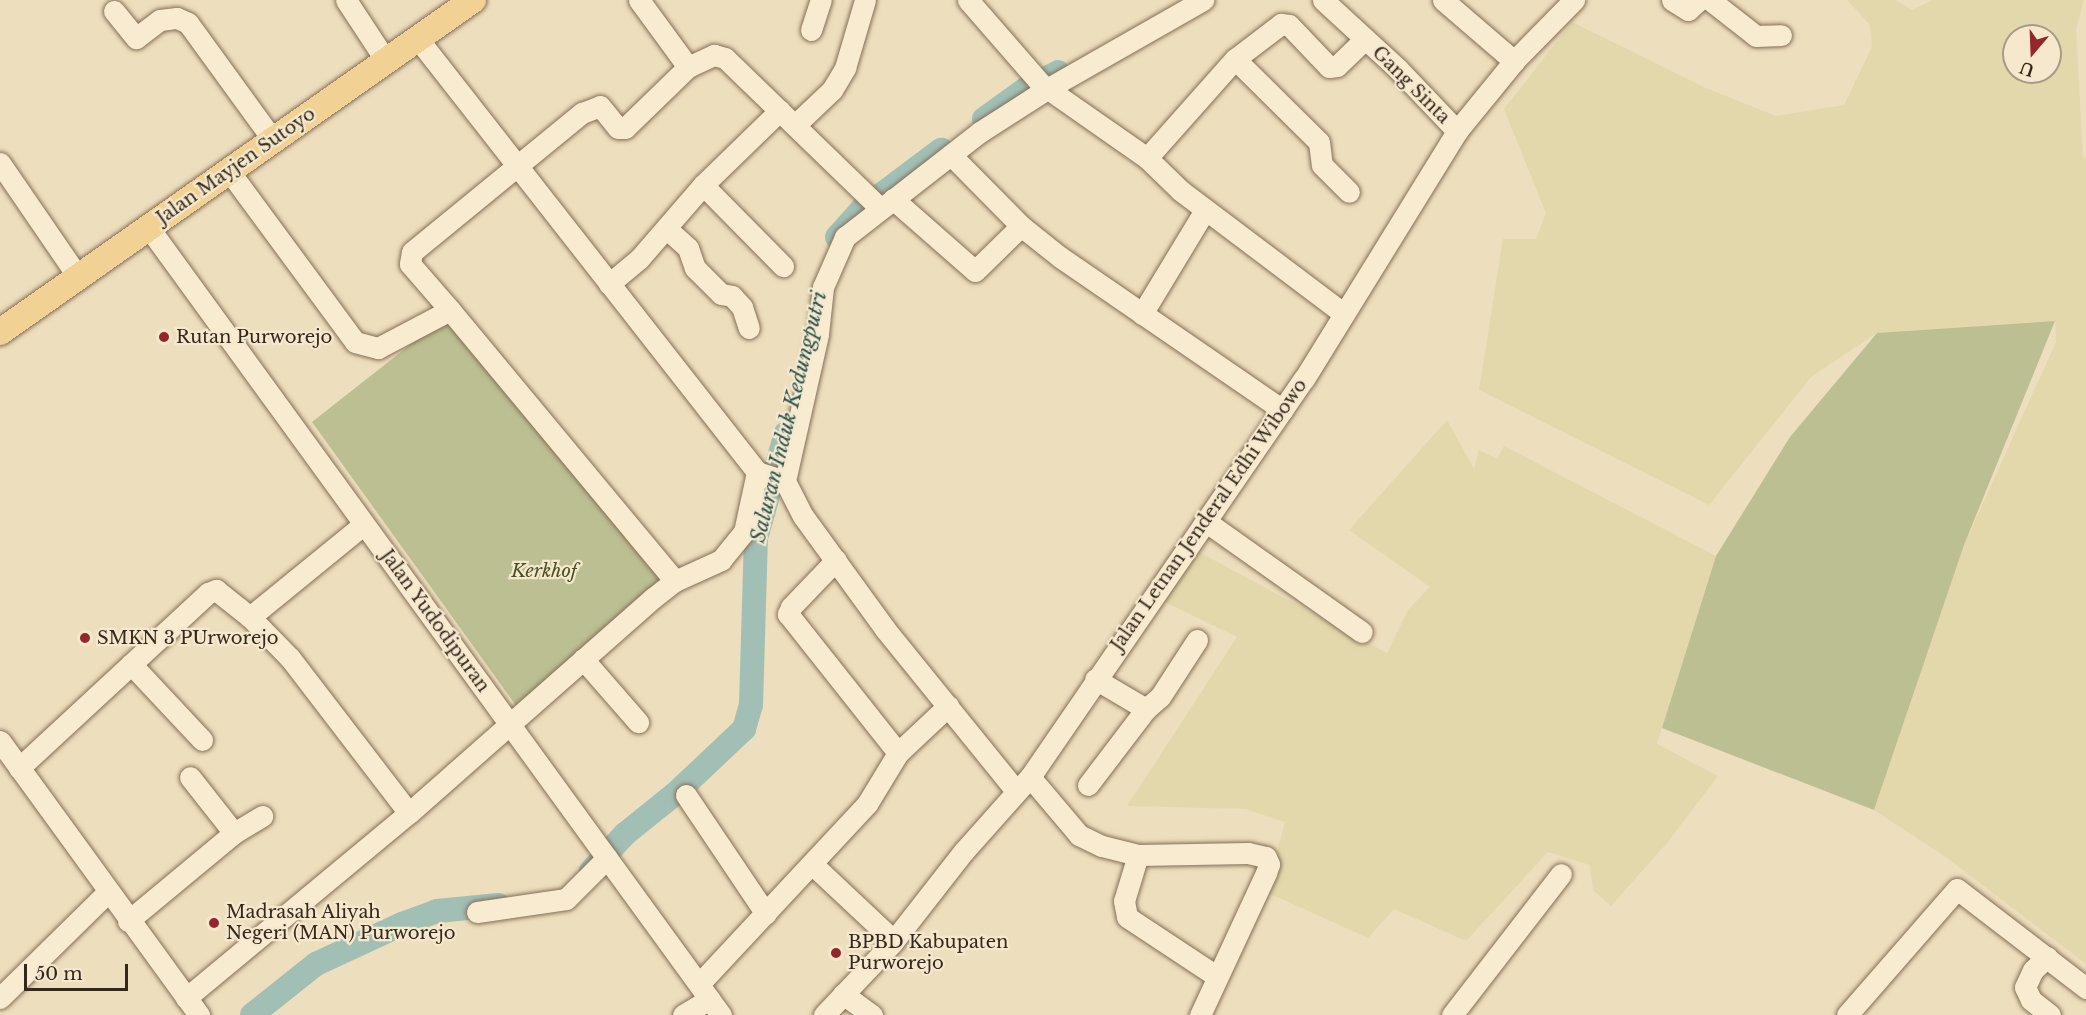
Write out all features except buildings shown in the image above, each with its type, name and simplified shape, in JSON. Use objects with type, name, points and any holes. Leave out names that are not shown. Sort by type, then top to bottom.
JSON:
[{"type":"main road","name":"Jalan Mayjen Sutoyo","points":[[0,332],[418,39],[460,4]]},
{"type":"street","points":[[346,0],[386,61]]},
{"type":"street","points":[[639,0],[688,67]]},
{"type":"street","points":[[811,30],[821,0]]},
{"type":"street","points":[[795,126],[832,90],[845,68],[866,0]]},
{"type":"street","points":[[968,0],[1039,82],[1147,158],[1205,210],[1344,314]]},
{"type":"street","points":[[186,998],[409,813],[675,581],[721,560],[738,545],[772,477],[811,367],[823,288],[845,237],[879,202],[951,155],[1039,82],[1203,0]]},
{"type":"street","name":"Gang Sinta","points":[[1324,0],[1364,40],[1398,69],[1457,131]]},
{"type":"street","points":[[1443,0],[1514,61]]},
{"type":"street","points":[[1671,0],[1688,10],[1699,0]]},
{"type":"street","name":"Jalan Letnan Jenderal Edhi Wibowo","points":[[824,1015],[894,941],[1023,784],[1283,410],[1457,131],[1514,61],[1572,1]]},
{"type":"street","points":[[1723,4],[1756,36],[1781,35]]},
{"type":"street","points":[[114,10],[136,38],[160,20],[177,18],[188,23],[273,140]]},
{"type":"street","points":[[1147,158],[1235,59],[1281,24],[1289,26],[1329,67],[1337,66],[1364,40]]},
{"type":"street","points":[[418,39],[514,167],[803,516],[948,706],[1023,784],[1079,835],[1102,846],[1138,855],[1248,853],[1262,854],[1268,860],[1200,1015]]},
{"type":"street","points":[[675,581],[410,264],[412,252],[514,167],[593,106],[600,106],[618,128],[625,128],[688,67],[707,57],[722,56],[879,202],[975,271],[1021,226]]},
{"type":"street","points":[[1235,59],[1319,142],[1319,160],[1349,192]]},
{"type":"street","points":[[609,284],[667,229],[703,185],[780,110]]},
{"type":"street","points":[[951,155],[1021,226],[1142,314],[1283,410]]},
{"type":"street","points":[[0,163],[78,277]]},
{"type":"street","points":[[229,171],[355,342],[378,348],[450,310]]},
{"type":"street","points":[[703,185],[783,266]]},
{"type":"street","points":[[1142,314],[1205,210]]},
{"type":"street","name":"Jalan Yudodipuran","points":[[149,228],[710,999]]},
{"type":"street","points":[[667,229],[688,248],[695,268],[721,294],[732,297],[742,307],[749,328]]},
{"type":"street","points":[[1205,521],[1362,632]]},
{"type":"street","points":[[250,617],[364,524]]},
{"type":"street","points":[[836,560],[798,598],[788,614],[898,753]]},
{"type":"street","points":[[19,768],[212,591],[222,592],[250,617],[321,694],[409,813]]},
{"type":"street","points":[[1088,786],[1146,709],[1160,697],[1197,639]]},
{"type":"street","points":[[583,659],[638,722]]},
{"type":"street","points":[[131,664],[202,740]]},
{"type":"street","points":[[1095,679],[1146,709]]},
{"type":"street","points":[[683,1015],[710,999],[766,914],[867,804],[898,753],[948,706]]},
{"type":"street","points":[[0,741],[107,893],[199,1015]]},
{"type":"street","points":[[190,777],[234,833]]},
{"type":"street","points":[[686,795],[766,914]]},
{"type":"street","points":[[128,921],[234,833],[262,816]]},
{"type":"street","points":[[1138,855],[1124,901],[1127,917],[1216,976]]},
{"type":"street","points":[[477,912],[566,899],[606,857]]},
{"type":"street","points":[[812,864],[894,941]]},
{"type":"street","points":[[1452,1015],[1561,874]]},
{"type":"street","points":[[1847,1015],[1957,889],[2086,988]]},
{"type":"street","points":[[0,998],[107,893]]},
{"type":"street","points":[[2047,957],[2033,970],[2025,987],[2031,1000],[2050,1015]]},
{"type":"street","points":[[843,994],[872,1015]]},
{"type":"shaded area","points":[[1847,0],[1896,0],[1912,10],[1933,0],[2084,0],[2076,29],[2083,157],[2086,158],[2086,964],[1947,858],[1874,810],[1964,545],[2056,342],[2055,321],[1877,333],[1811,377],[1709,505],[1479,390],[1503,239],[1536,239],[1546,213],[1504,109],[1572,22],[1706,88],[1776,116],[1844,105],[1872,47],[1870,25]]},
{"type":"shaded area","points":[[1447,420],[1474,469],[1479,450],[1497,459],[1504,446],[1716,556],[1657,744],[1718,776],[1667,843],[1611,906],[1593,890],[1590,865],[1548,852],[1466,941],[1394,909],[1368,938],[1266,892],[1285,822],[1246,809],[1127,806],[1237,637],[1165,602],[1197,551],[1387,653],[1408,610],[1430,587],[1349,530]]},
{"type":"green space","name":"Kerkhof","points":[[453,311],[688,583],[525,718],[312,422]]},
{"type":"green space","points":[[2055,321],[1964,545],[1874,810],[1662,728],[1716,556],[1790,437],[1877,333]]},
{"type":"waterway","name":"Saluran Induk Kedungputri","points":[[984,119],[1027,88],[1058,72]]},
{"type":"waterway","name":"Saluran Induk Kedungputri","points":[[837,237],[862,209],[941,150]]},
{"type":"waterway","name":"Saluran Induk Kedungputri","points":[[591,871],[625,834],[675,794],[744,729],[751,705],[756,538],[786,433]]},
{"type":"waterway","name":"Saluran Induk Kedungputri","points":[[252,1015],[316,964],[402,924],[437,911],[499,905]]},
{"type":"place","name":"Rutan Purworejo","points":[[164,337]]},
{"type":"place","name":"SMKN 3 PUrworejo","points":[[85,638]]},
{"type":"place","name":"Madrasah Aliyah Negeri (MAN) Purworejo","points":[[214,923]]},
{"type":"place","name":"BPBD Kabupaten Purworejo","points":[[836,953]]}]
